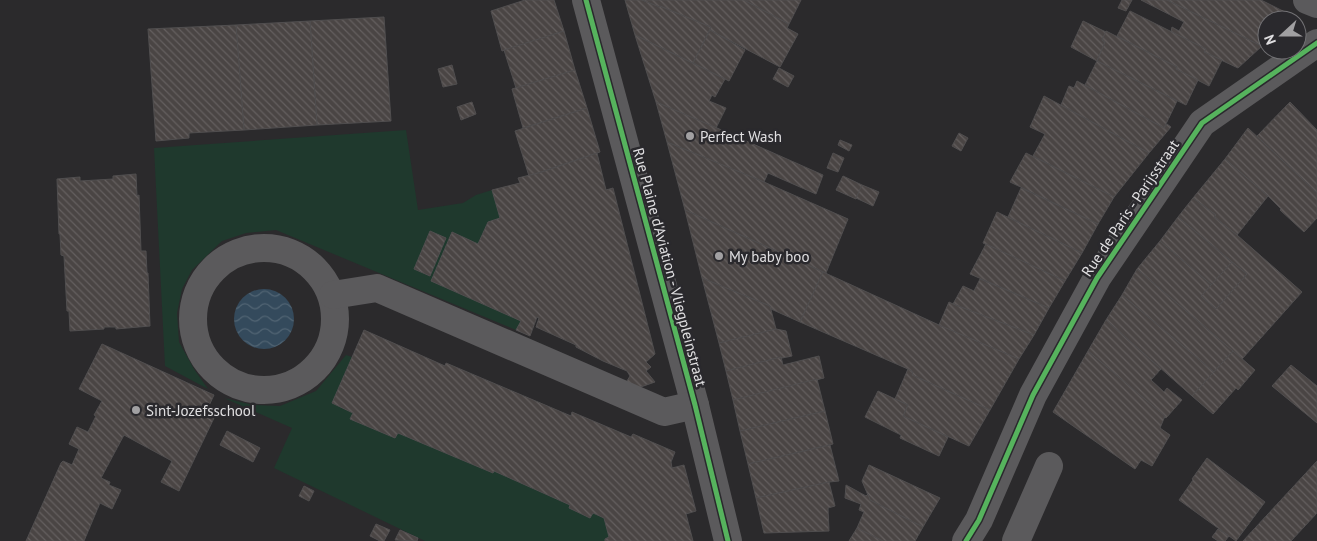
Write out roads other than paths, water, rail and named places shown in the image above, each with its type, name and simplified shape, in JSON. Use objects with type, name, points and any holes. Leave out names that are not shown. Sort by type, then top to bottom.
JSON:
[{"type":"street","name":"Rue Plaine d'Aviation - Vliegpleinstraat","points":[[586,0],[695,405],[728,541]]},
{"type":"street","points":[[1307,0],[1317,4]]},
{"type":"street","name":"Rue de Paris - Parijsstraat","points":[[966,541],[979,520],[1033,395],[1097,278],[1202,123],[1317,43]]},
{"type":"street","points":[[272,247],[291,252],[309,263],[323,278],[333,296],[336,316],[334,336],[327,355],[314,371],[297,383],[277,389],[257,390],[237,385],[220,374],[206,360],[196,342],[193,321],[194,301],[202,282],[216,266],[232,254],[251,248],[272,247]]},
{"type":"street","points":[[333,296],[376,288],[664,412],[695,405]]},
{"type":"street","points":[[1016,541],[1049,466]]},
{"type":"water","points":[[258,289],[270,289],[281,294],[289,302],[294,313],[292,331],[281,344],[270,349],[258,349],[247,344],[239,336],[234,325],[234,313],[239,302],[247,294]]},
{"type":"place","name":"Perfect Wash","points":[[690,136]]},
{"type":"place","name":"My baby boo","points":[[719,256]]},
{"type":"place","name":"Sint-Jozefsschool","points":[[136,410]]}]
